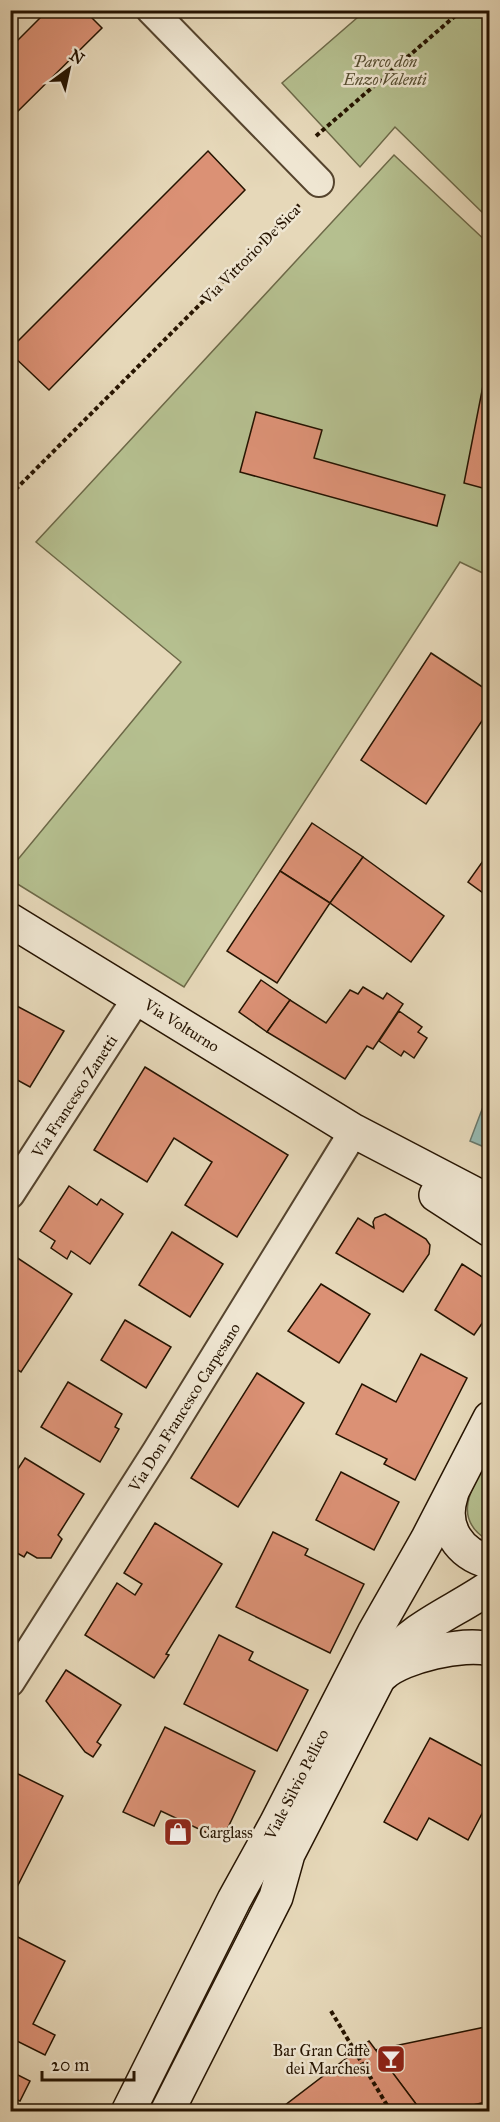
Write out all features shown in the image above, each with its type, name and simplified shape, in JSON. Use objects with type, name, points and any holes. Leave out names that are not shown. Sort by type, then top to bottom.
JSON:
[{"type":"main road","name":"Via Volturno","points":[[10,920],[354,1131],[489,1202]]},
{"type":"main road","name":"Via Volturno","points":[[354,1131],[379,1157],[489,1230]]},
{"type":"main road","name":"Viale Silvio Pellico","points":[[128,2112],[234,1900],[271,1835],[368,1643],[453,1492],[489,1418]]},
{"type":"main road","name":"Viale Silvio Pellico","points":[[453,1492],[448,1516],[449,1528],[454,1539],[476,1556],[489,1573]]},
{"type":"main road","name":"Viale Silvio Pellico","points":[[167,2112],[276,1897],[288,1854],[388,1660],[403,1643],[489,1587]]},
{"type":"main road","points":[[375,1684],[387,1671],[402,1663],[461,1646],[489,1648]]},
{"type":"street","points":[[151,10],[319,182]]},
{"type":"street","name":"Via Francesco Zanetti","points":[[10,1194],[137,998]]},
{"type":"street","name":"Via Don Francesco Carpesano","points":[[10,1682],[157,1450],[354,1131]]},
{"type":"path","points":[[292,155],[462,10]]},
{"type":"path","name":"Via Vittorio De Sica","points":[[10,495],[319,182]]},
{"type":"path","points":[[331,2011],[391,2112]]},
{"type":"green space","name":"Parco don Enzo Valenti","points":[[365,11],[489,11],[489,219],[395,127],[360,167],[282,83]]},
{"type":"green space","points":[[394,155],[489,244],[489,576],[460,562],[184,987],[11,880],[10,869],[181,662],[36,542]]},
{"type":"green space","points":[[489,1456],[489,1541],[477,1532],[467,1512],[472,1490]]},
{"type":"water","points":[[486,1099],[489,1100],[489,1149],[470,1141]]},
{"type":"building","points":[[48,10],[84,10],[102,28],[10,119],[10,48]]},
{"type":"building","points":[[208,151],[245,190],[49,390],[10,353],[10,349]]},
{"type":"building","points":[[488,360],[490,360],[490,490],[464,483]]},
{"type":"building","points":[[256,412],[322,430],[314,458],[445,495],[437,526],[240,472]]},
{"type":"building","points":[[431,653],[490,692],[490,709],[426,804],[361,760]]},
{"type":"building","points":[[312,823],[363,857],[330,903],[280,871]]},
{"type":"building","points":[[490,851],[490,898],[468,882]]},
{"type":"building","points":[[363,857],[444,916],[411,962],[330,903]]},
{"type":"building","points":[[280,871],[330,903],[277,983],[227,951]]},
{"type":"building","points":[[261,980],[290,1000],[267,1032],[239,1012]]},
{"type":"building","points":[[363,987],[383,999],[387,993],[403,1004],[373,1049],[367,1046],[345,1079],[267,1032],[290,1000],[326,1023],[350,990],[358,994]]},
{"type":"building","points":[[13,1004],[64,1031],[30,1087],[10,1076],[10,1008]]},
{"type":"building","points":[[399,1011],[422,1027],[418,1032],[427,1038],[414,1058],[404,1051],[401,1056],[379,1041]]},
{"type":"building","points":[[145,1067],[288,1155],[237,1237],[185,1205],[212,1162],[174,1138],[147,1182],[94,1150]]},
{"type":"building","points":[[69,1186],[97,1205],[101,1199],[123,1214],[90,1264],[71,1251],[67,1259],[51,1248],[55,1241],[40,1231]]},
{"type":"building","points":[[385,1214],[426,1239],[430,1245],[429,1254],[403,1292],[336,1253],[358,1218],[374,1228],[375,1218]]},
{"type":"building","points":[[172,1232],[223,1264],[190,1317],[139,1285]]},
{"type":"building","points":[[16,1257],[72,1294],[21,1372],[10,1365],[10,1265]]},
{"type":"building","points":[[462,1264],[490,1282],[490,1312],[474,1335],[435,1310]]},
{"type":"building","points":[[321,1284],[370,1314],[339,1363],[288,1331]]},
{"type":"building","points":[[125,1320],[171,1347],[146,1388],[101,1360]]},
{"type":"building","points":[[421,1354],[467,1378],[415,1480],[384,1464],[387,1459],[336,1434],[362,1384],[396,1402]]},
{"type":"building","points":[[257,1373],[304,1403],[238,1507],[191,1478]]},
{"type":"building","points":[[68,1382],[122,1414],[115,1427],[119,1429],[100,1462],[41,1427]]},
{"type":"building","points":[[25,1458],[84,1494],[58,1535],[62,1539],[51,1558],[37,1558],[27,1552],[24,1557],[10,1549],[10,1481]]},
{"type":"building","points":[[341,1472],[399,1502],[374,1550],[316,1520]]},
{"type":"building","points":[[155,1523],[222,1564],[166,1654],[169,1655],[154,1678],[85,1635],[117,1583],[135,1595],[142,1584],[124,1573]]},
{"type":"building","points":[[273,1532],[308,1549],[305,1555],[364,1584],[330,1653],[236,1607]]},
{"type":"building","points":[[219,1635],[253,1652],[249,1660],[308,1690],[277,1751],[184,1704]]},
{"type":"building","points":[[66,1670],[121,1705],[97,1742],[101,1745],[93,1757],[85,1752],[46,1701]]},
{"type":"building","points":[[165,1727],[255,1771],[222,1840],[161,1811],[154,1826],[123,1812]]},
{"type":"building","points":[[430,1738],[490,1770],[490,1811],[485,1808],[468,1840],[429,1818],[417,1840],[384,1822]]},
{"type":"building","points":[[10,1770],[63,1796],[10,1901]]},
{"type":"building","points":[[10,1933],[65,1961],[33,2024],[55,2035],[45,2055],[17,2041],[10,2053]]},
{"type":"building","points":[[490,2026],[490,2101],[443,2112],[422,2112],[375,2050]]},
{"type":"building","points":[[369,2041],[422,2112],[271,2112],[285,2105]]},
{"type":"building","points":[[10,2071],[30,2081],[20,2101],[10,2097]]},
{"type":"place","name":"Carglass","points":[[178,1832]]},
{"type":"place","name":"Bar Gran Caffè dei Marchesi","points":[[391,2059]]}]
